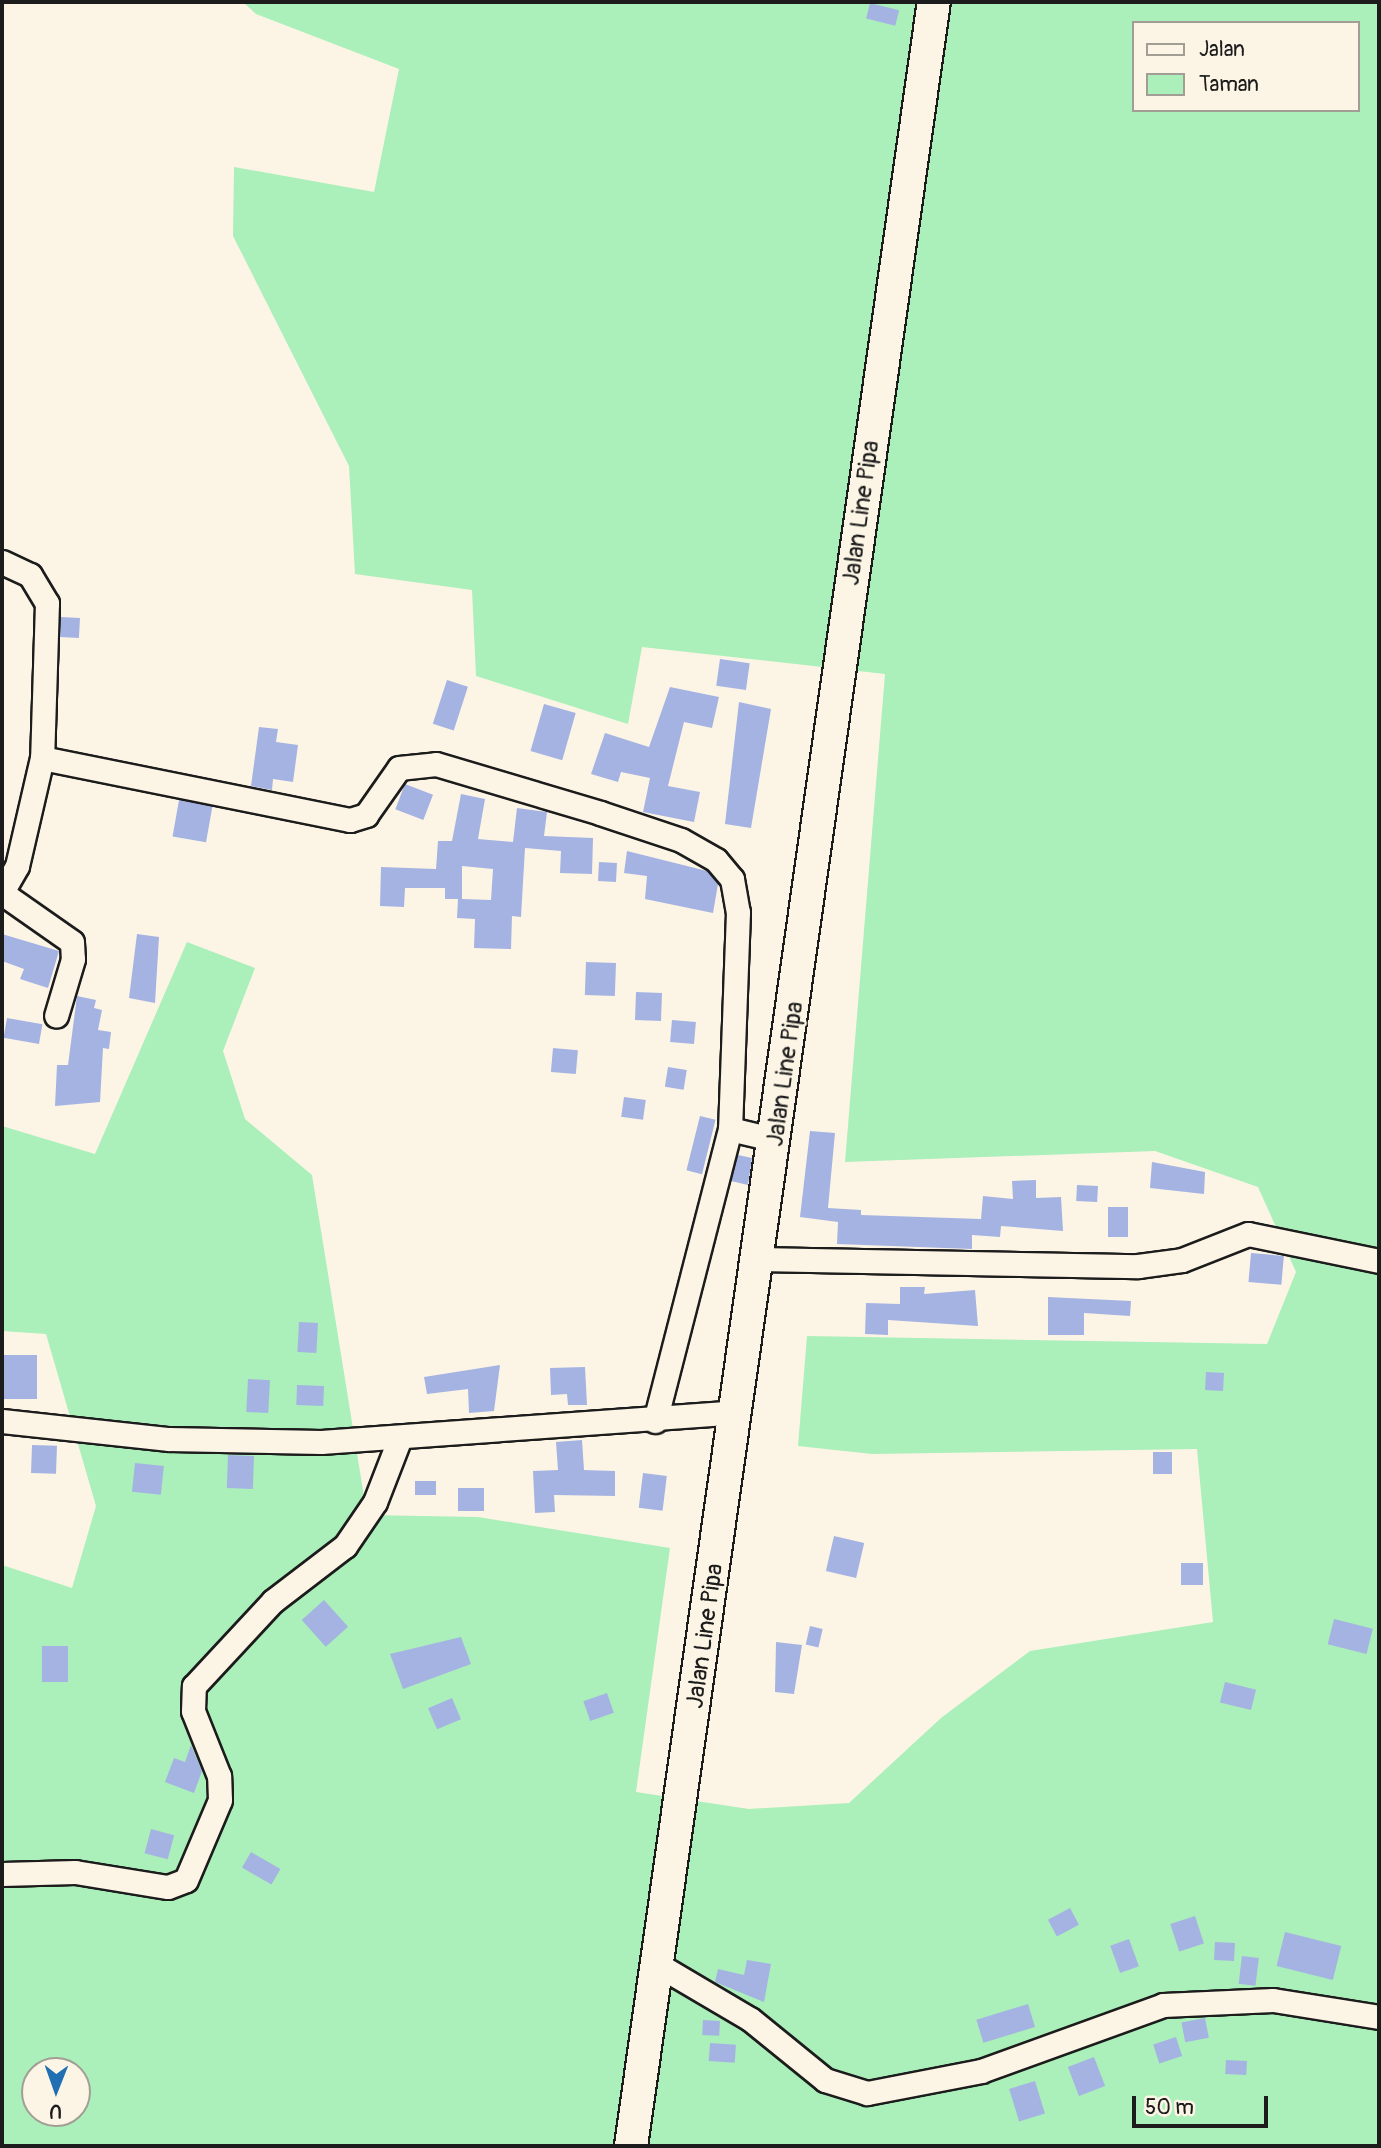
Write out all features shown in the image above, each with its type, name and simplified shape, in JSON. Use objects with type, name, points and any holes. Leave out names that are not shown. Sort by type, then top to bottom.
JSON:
[{"type":"main road","name":"Jalan Line Pipa","points":[[631,2146],[660,1966],[934,2]]},
{"type":"street","points":[[2,562],[30,575],[47,603],[42,758],[17,866],[2,892],[72,942],[74,959],[56,1016]]},
{"type":"street","points":[[42,758],[350,820],[366,816],[399,768],[436,764],[698,849],[725,868],[737,894],[740,993],[730,1129],[655,1421]]},
{"type":"street","points":[[730,1129],[776,1140]]},
{"type":"street","points":[[758,1259],[1138,1266],[1182,1260],[1248,1234],[1379,1261]]},
{"type":"street","points":[[2,1421],[213,1441],[399,1440],[655,1421],[736,1412]]},
{"type":"street","points":[[2,1874],[75,1872],[168,1886],[186,1880],[220,1800],[219,1776],[193,1711],[194,1686],[273,1601],[345,1546],[375,1502],[399,1440]]},
{"type":"street","points":[[660,1966],[750,2020],[817,2075],[867,2093],[981,2071],[1163,2005],[1273,2000],[1379,2017]]},
{"type":"green space","points":[[243,2],[1379,2],[1379,2146],[2,2146],[2,1565],[72,1588],[96,1506],[46,1334],[2,1331],[2,1126],[95,1154],[187,942],[255,968],[223,1051],[245,1119],[312,1175],[367,1515],[478,1517],[670,1548],[636,1792],[749,1809],[849,1803],[941,1718],[1030,1651],[1213,1622],[1197,1449],[872,1454],[798,1446],[807,1336],[1267,1344],[1296,1272],[1258,1187],[1155,1151],[845,1162],[885,674],[642,647],[628,724],[476,676],[472,590],[355,574],[349,466],[233,236],[234,167],[374,192],[399,69],[256,14]]},
{"type":"building","points":[[870,3],[899,10],[895,26],[866,19]]},
{"type":"building","points":[[61,617],[80,618],[79,638],[60,637]]},
{"type":"building","points":[[720,659],[750,663],[746,690],[716,686]]},
{"type":"building","points":[[447,680],[468,687],[454,731],[433,724]]},
{"type":"building","points":[[670,687],[719,697],[712,728],[684,722],[668,786],[700,792],[694,822],[643,812],[650,778],[621,772],[618,782],[591,774],[605,733],[649,747]]},
{"type":"building","points":[[739,702],[771,709],[751,828],[725,824]]},
{"type":"building","points":[[544,704],[576,713],[562,760],[530,751]]},
{"type":"building","points":[[259,727],[278,729],[276,742],[298,745],[293,782],[273,779],[272,790],[251,786]]},
{"type":"building","points":[[405,784],[433,795],[423,820],[395,809]]},
{"type":"building","points":[[461,794],[485,799],[478,839],[513,842],[517,808],[547,812],[544,836],[593,838],[592,874],[560,873],[561,851],[525,848],[521,917],[512,916],[511,949],[474,948],[475,919],[457,918],[458,899],[445,899],[445,888],[405,888],[404,907],[380,906],[381,867],[436,869],[438,841],[452,841]],"holes":[[[462,866],[493,869],[491,900],[462,899]]]},
{"type":"building","points":[[179,800],[212,806],[206,842],[173,836]]},
{"type":"building","points":[[627,851],[707,871],[718,884],[713,913],[645,899],[647,876],[624,873]]},
{"type":"building","points":[[599,862],[617,863],[616,882],[598,881]]},
{"type":"building","points":[[2,934],[59,951],[48,988],[20,979],[24,969],[2,961]]},
{"type":"building","points":[[137,934],[159,937],[155,1003],[129,998]]},
{"type":"building","points":[[586,962],[616,963],[615,996],[585,995]]},
{"type":"building","points":[[636,992],[662,993],[661,1021],[635,1020]]},
{"type":"building","points":[[77,996],[96,1000],[94,1008],[102,1010],[98,1030],[111,1032],[109,1049],[103,1048],[100,1102],[55,1106],[57,1065],[68,1065]]},
{"type":"building","points":[[7,1018],[42,1024],[39,1044],[4,1038]]},
{"type":"building","points":[[672,1020],[696,1022],[694,1044],[670,1042]]},
{"type":"building","points":[[553,1048],[578,1050],[576,1074],[551,1072]]},
{"type":"building","points":[[668,1067],[687,1070],[684,1090],[665,1087]]},
{"type":"building","points":[[624,1097],[646,1100],[643,1120],[621,1117]]},
{"type":"building","points":[[700,1116],[716,1120],[702,1174],[686,1170]]},
{"type":"building","points":[[810,1131],[835,1133],[828,1208],[861,1210],[861,1215],[981,1219],[983,1196],[1013,1199],[1012,1181],[1036,1180],[1036,1198],[1061,1197],[1063,1231],[1001,1226],[1000,1237],[972,1235],[972,1249],[837,1244],[838,1222],[800,1217]]},
{"type":"building","points":[[738,1155],[752,1158],[748,1185],[731,1181]]},
{"type":"building","points":[[1152,1162],[1205,1172],[1204,1194],[1150,1188]]},
{"type":"building","points":[[1077,1185],[1098,1186],[1097,1202],[1076,1201]]},
{"type":"building","points":[[1108,1207],[1128,1207],[1128,1237],[1108,1237]]},
{"type":"building","points":[[1251,1253],[1284,1256],[1281,1285],[1248,1282]]},
{"type":"building","points":[[900,1287],[925,1287],[924,1294],[975,1290],[978,1326],[888,1320],[888,1335],[865,1334],[866,1303],[900,1304]]},
{"type":"building","points":[[1048,1297],[1131,1301],[1130,1316],[1084,1313],[1084,1335],[1048,1335]]},
{"type":"building","points":[[299,1322],[318,1323],[316,1353],[297,1352]]},
{"type":"building","points":[[2,1355],[37,1355],[37,1399],[2,1399]]},
{"type":"building","points":[[500,1365],[494,1411],[469,1413],[468,1389],[427,1394],[424,1377]]},
{"type":"building","points":[[585,1367],[587,1405],[568,1405],[567,1394],[551,1395],[550,1368]]},
{"type":"building","points":[[1206,1372],[1224,1373],[1223,1391],[1205,1390]]},
{"type":"building","points":[[248,1379],[270,1380],[268,1413],[246,1412]]},
{"type":"building","points":[[297,1385],[324,1386],[323,1406],[296,1405]]},
{"type":"building","points":[[582,1440],[584,1470],[615,1471],[615,1496],[554,1495],[555,1512],[535,1513],[533,1471],[558,1470],[556,1442]]},
{"type":"building","points":[[32,1445],[57,1446],[56,1474],[31,1473]]},
{"type":"building","points":[[1153,1452],[1172,1452],[1172,1474],[1153,1474]]},
{"type":"building","points":[[228,1455],[254,1456],[253,1489],[227,1488]]},
{"type":"building","points":[[135,1463],[164,1466],[161,1495],[132,1492]]},
{"type":"building","points":[[643,1473],[667,1476],[663,1511],[639,1508]]},
{"type":"building","points":[[415,1481],[436,1481],[436,1495],[415,1495]]},
{"type":"building","points":[[458,1488],[484,1488],[484,1511],[458,1511]]},
{"type":"building","points":[[834,1536],[864,1543],[856,1578],[826,1571]]},
{"type":"building","points":[[1181,1563],[1203,1563],[1203,1585],[1181,1585]]},
{"type":"building","points":[[324,1600],[348,1627],[326,1647],[302,1620]]},
{"type":"building","points":[[1334,1619],[1373,1629],[1367,1654],[1328,1644]]},
{"type":"building","points":[[810,1626],[823,1629],[818,1647],[806,1645]]},
{"type":"building","points":[[461,1637],[471,1664],[403,1689],[390,1654]]},
{"type":"building","points":[[776,1642],[802,1645],[794,1694],[775,1692]]},
{"type":"building","points":[[42,1646],[68,1646],[68,1682],[42,1682]]},
{"type":"building","points":[[1225,1682],[1256,1690],[1251,1710],[1220,1702]]},
{"type":"building","points":[[607,1693],[614,1713],[590,1721],[583,1701]]},
{"type":"building","points":[[452,1698],[461,1719],[437,1729],[428,1708]]},
{"type":"building","points":[[191,1745],[202,1771],[194,1793],[165,1782],[174,1758],[185,1762]]},
{"type":"building","points":[[151,1829],[174,1835],[168,1859],[145,1853]]},
{"type":"building","points":[[251,1852],[280,1869],[271,1885],[242,1868]]},
{"type":"building","points":[[1070,1908],[1079,1925],[1057,1937],[1048,1920]]},
{"type":"building","points":[[1195,1916],[1204,1944],[1179,1952],[1170,1924]]},
{"type":"building","points":[[1285,1932],[1341,1946],[1333,1980],[1277,1966]]},
{"type":"building","points":[[1129,1939],[1139,1966],[1120,1973],[1110,1946]]},
{"type":"building","points":[[1215,1942],[1235,1943],[1234,1961],[1214,1960]]},
{"type":"building","points":[[1242,1956],[1259,1958],[1255,1986],[1239,1984]]},
{"type":"building","points":[[747,1960],[771,1964],[764,2002],[715,1982],[718,1969],[744,1975]]},
{"type":"building","points":[[1028,2004],[1035,2027],[983,2043],[976,2020]]},
{"type":"building","points":[[1205,2018],[1209,2038],[1185,2042],[1181,2023]]},
{"type":"building","points":[[703,2020],[720,2021],[719,2036],[702,2035]]},
{"type":"building","points":[[1176,2037],[1182,2056],[1159,2063],[1153,2044]]},
{"type":"building","points":[[710,2043],[736,2045],[735,2063],[709,2061]]},
{"type":"building","points":[[1094,2057],[1105,2086],[1079,2096],[1068,2067]]},
{"type":"building","points":[[1226,2060],[1247,2061],[1246,2075],[1225,2074]]},
{"type":"building","points":[[1035,2081],[1045,2114],[1019,2121],[1009,2089]]}]
